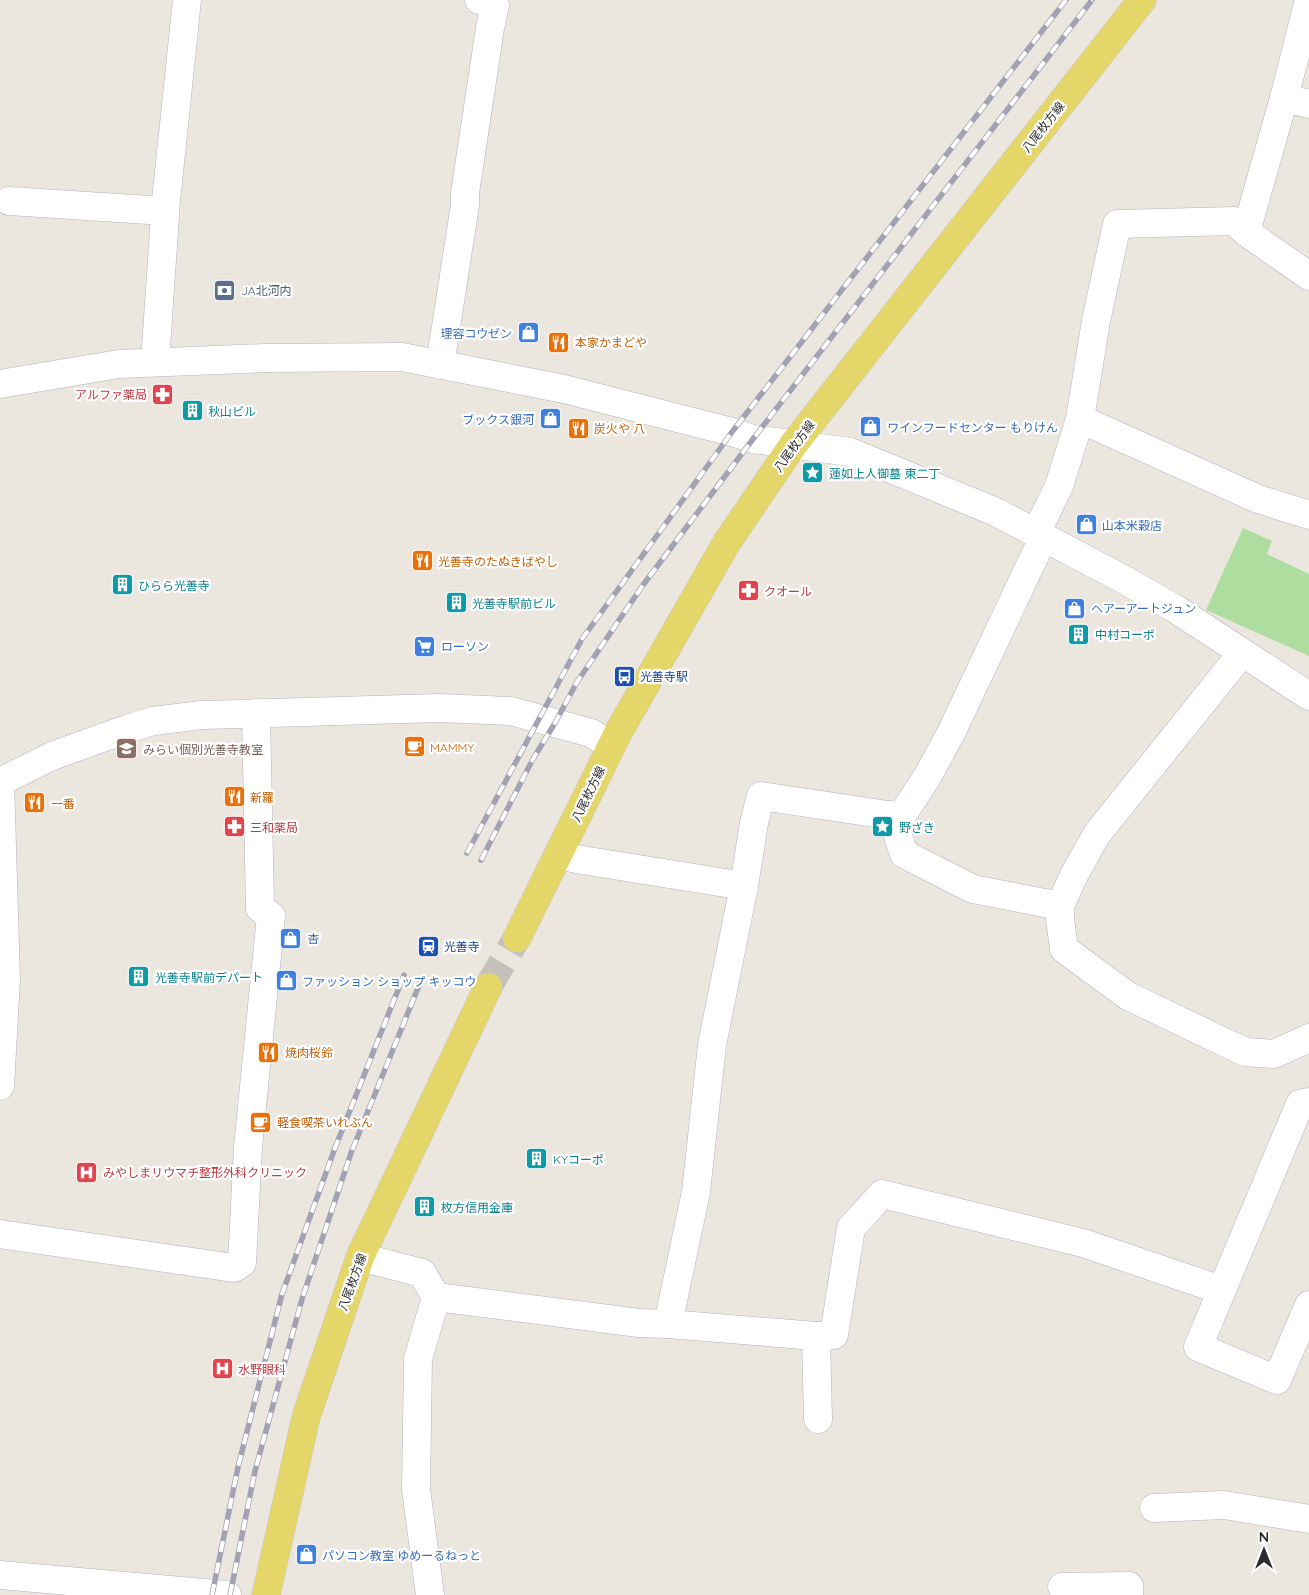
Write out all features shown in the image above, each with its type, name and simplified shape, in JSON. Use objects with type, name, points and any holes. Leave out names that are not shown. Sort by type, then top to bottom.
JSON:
[{"type":"main road","name":"八尾枚方線","points":[[517,938],[611,746],[727,542],[793,446],[1142,0]]},
{"type":"main road","name":"八尾枚方線","points":[[266,1595],[306,1417],[360,1257],[488,987]]},
{"type":"street","points":[[155,362],[165,211],[187,0]]},
{"type":"street","points":[[440,365],[466,205],[464,193],[490,28],[496,5],[479,0]]},
{"type":"street","points":[[1246,232],[1297,101],[1309,0]]},
{"type":"street","points":[[9,201],[165,211]]},
{"type":"street","points":[[668,1324],[696,1192],[712,1045],[744,886],[754,823],[761,796],[902,817],[927,777],[951,733],[1036,543],[1059,486],[1080,420],[1096,321],[1117,224],[1234,221],[1246,232],[1309,276]]},
{"type":"street","points":[[0,384],[119,364],[346,356],[402,357],[564,390],[753,438],[793,446],[850,452],[996,512],[1036,543],[1121,578],[1174,608],[1309,696]]},
{"type":"street","points":[[1080,420],[1258,499],[1309,515]]},
{"type":"street","points":[[1242,653],[1097,834],[1074,875],[1060,906],[1064,949],[1128,996],[1245,1052],[1274,1054],[1309,1038]]},
{"type":"street","points":[[0,1086],[6,980],[0,781],[52,756],[130,728],[153,721],[202,716],[440,708],[511,711],[591,733],[611,746]]},
{"type":"street","points":[[0,1234],[234,1268],[242,1263],[248,1146],[271,916],[260,908],[256,713]]},
{"type":"street","points":[[890,815],[904,854],[973,889],[1060,906]]},
{"type":"street","points":[[559,854],[582,860],[744,886]]},
{"type":"street","points":[[1309,1102],[1300,1104],[1198,1347],[1277,1380],[1309,1305]]},
{"type":"street","points":[[436,1296],[639,1323],[816,1336],[834,1335],[851,1228],[882,1194],[1083,1244],[1221,1290]]},
{"type":"street","points":[[360,1257],[422,1273],[436,1296],[418,1360],[416,1459],[416,1489],[430,1595]]},
{"type":"street","points":[[816,1336],[818,1419]]},
{"type":"street","points":[[1154,1508],[1224,1505],[1309,1519]]},
{"type":"street","points":[[0,1575],[227,1595]]},
{"type":"street","points":[[1062,1587],[1129,1586],[1129,1595]]},
{"type":"green space","points":[[1243,528],[1272,541],[1267,554],[1309,574],[1309,656],[1206,610]]},
{"type":"tunnel","points":[[488,987],[517,938]]},
{"type":"railway","points":[[467,853],[582,639],[732,432],[1066,0]]},
{"type":"railway","points":[[481,860],[533,759],[577,682],[643,585],[753,439],[1092,0]]},
{"type":"railway","points":[[212,1595],[238,1467],[282,1294],[335,1148],[404,975]]},
{"type":"railway","points":[[230,1595],[255,1471],[302,1299],[351,1153],[420,983]]},
{"type":"place","name":"JA北河内","points":[[225,290]]},
{"type":"place","name":"理容コウゼン","points":[[528,333]]},
{"type":"place","name":"本家かまどや","points":[[559,342]]},
{"type":"place","name":"アルファ薬局","points":[[163,394]]},
{"type":"place","name":"秋山ビル","points":[[192,411]]},
{"type":"place","name":"ブックス銀河","points":[[550,419]]},
{"type":"place","name":"ワインフードセンター もりけん","points":[[871,427]]},
{"type":"place","name":"炭火や 八","points":[[578,428]]},
{"type":"place","name":"蓮如上人御墓 東二丁","points":[[813,473]]},
{"type":"place","name":"山本米穀店","points":[[1086,525]]},
{"type":"place","name":"光善寺のたぬきばやし","points":[[422,561]]},
{"type":"place","name":"ひらら光善寺","points":[[122,585]]},
{"type":"place","name":"クオール","points":[[748,591]]},
{"type":"place","name":"光善寺駅前ビル","points":[[456,603]]},
{"type":"place","name":"ヘアーアートジュン","points":[[1075,608]]},
{"type":"place","name":"中村コーポ","points":[[1079,634]]},
{"type":"place","name":"ローソン","points":[[425,646]]},
{"type":"place","name":"光善寺駅","points":[[624,676]]},
{"type":"place","name":"MAMMY","points":[[414,747]]},
{"type":"place","name":"みらい個別光善寺教室","points":[[127,749]]},
{"type":"place","name":"新羅","points":[[234,797]]},
{"type":"place","name":"一番","points":[[35,803]]},
{"type":"place","name":"三和薬局","points":[[234,827]]},
{"type":"place","name":"野ざき","points":[[883,827]]},
{"type":"place","name":"杏","points":[[291,938]]},
{"type":"place","name":"光善寺","points":[[428,946]]},
{"type":"place","name":"光善寺駅前デパート","points":[[139,977]]},
{"type":"place","name":"ファッション ショップ キッコウ","points":[[286,981]]},
{"type":"place","name":"焼肉桜鈴","points":[[269,1052]]},
{"type":"place","name":"軽食喫茶いれぶん","points":[[261,1122]]},
{"type":"place","name":"KYコーポ","points":[[537,1159]]},
{"type":"place","name":"みやしまリウマチ整形外科クリニック","points":[[87,1172]]},
{"type":"place","name":"枚方信用金庫","points":[[425,1207]]},
{"type":"place","name":"水野眼科","points":[[222,1369]]},
{"type":"place","name":"パソコン教室 ゆめーるねっと","points":[[306,1555]]}]
